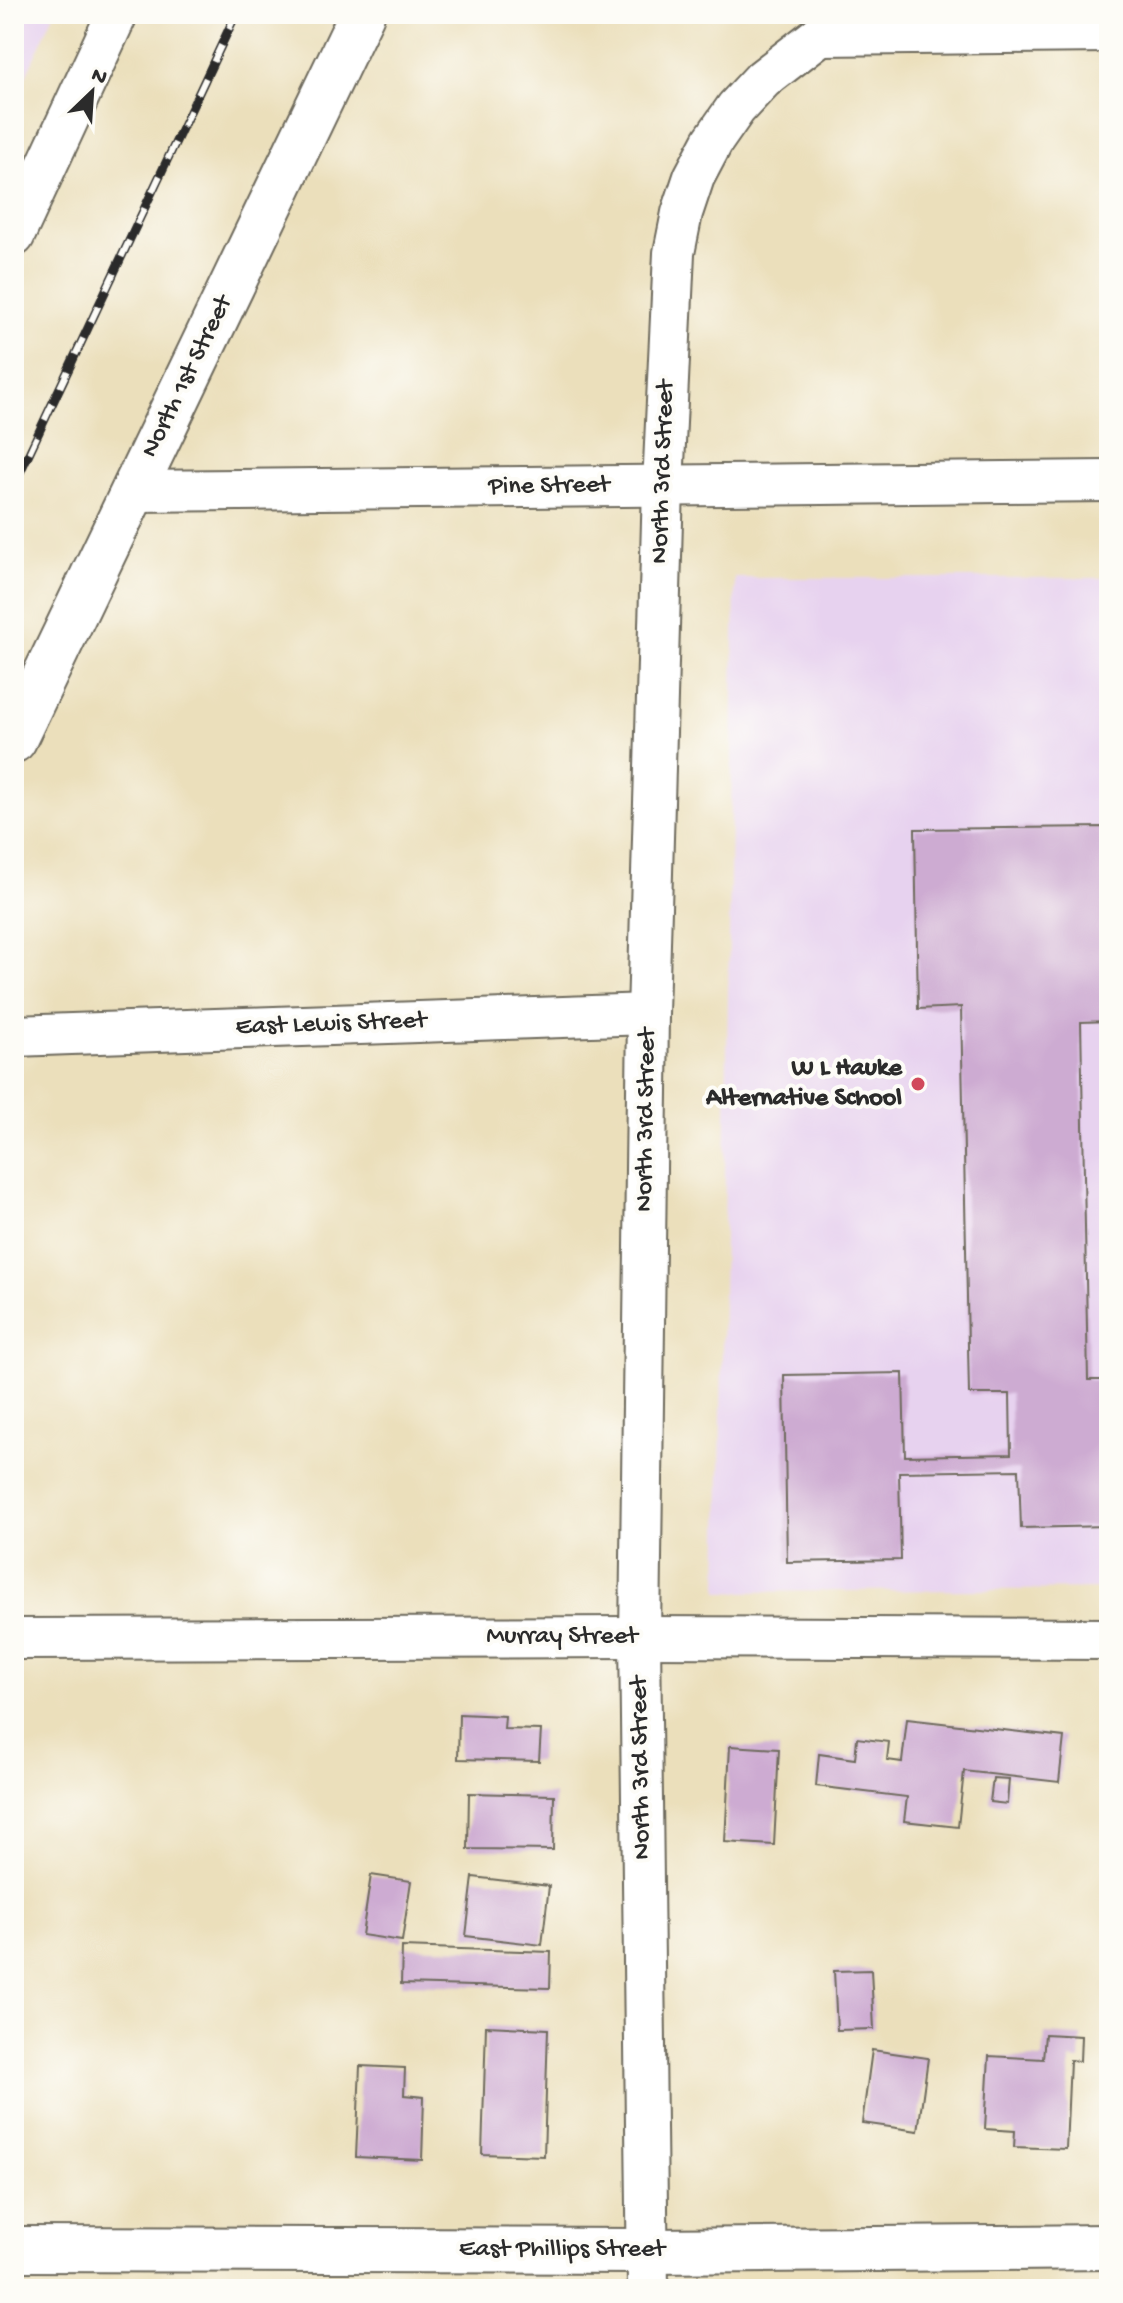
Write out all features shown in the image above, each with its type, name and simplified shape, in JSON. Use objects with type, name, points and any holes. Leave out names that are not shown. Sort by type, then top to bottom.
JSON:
[{"type":"main road","name":"North 1st Street","points":[[14,740],[362,14]]},
{"type":"main road","name":"East Phillips Street","points":[[14,2249],[648,2270],[1109,2247]]},
{"type":"street","points":[[14,236],[117,14]]},
{"type":"street","points":[[831,24],[1109,32]]},
{"type":"street","name":"North 3rd Street","points":[[648,2270],[640,1637],[648,1014],[663,486],[674,253],[682,213],[694,177],[713,141],[736,108],[763,79],[831,24]]},
{"type":"street","name":"Pine Street","points":[[134,491],[1109,481]]},
{"type":"street","name":"East Lewis Street","points":[[14,1036],[648,1014]]},
{"type":"street","name":"Murray Street","points":[[14,1639],[1109,1639]]},
{"type":"shaded area","points":[[14,14],[54,14],[14,102]]},
{"type":"shaded area","name":"W L Hauke Alternative School","points":[[735,578],[1109,578],[1109,1589],[718,1592]]},
{"type":"building","points":[[1109,827],[1109,1021],[1081,1022],[1088,1380],[1109,1380],[1109,1526],[1021,1528],[1019,1470],[899,1472],[901,1560],[787,1562],[784,1375],[903,1373],[905,1456],[1011,1454],[1010,1394],[969,1394],[961,1007],[918,1009],[915,829]]},
{"type":"building","points":[[459,1714],[505,1716],[504,1729],[541,1730],[539,1761],[458,1759]]},
{"type":"building","points":[[907,1719],[1064,1737],[1059,1782],[964,1771],[958,1827],[904,1821],[907,1797],[816,1786],[819,1754],[855,1759],[857,1738],[889,1742],[887,1760],[902,1762]]},
{"type":"building","points":[[730,1746],[779,1749],[774,1845],[725,1842]]},
{"type":"building","points":[[993,1778],[1009,1779],[1007,1804],[990,1802]]},
{"type":"building","points":[[469,1793],[554,1795],[553,1850],[468,1849]]},
{"type":"building","points":[[371,1875],[411,1881],[402,1941],[362,1935]]},
{"type":"building","points":[[473,1877],[549,1886],[542,1945],[466,1936]]},
{"type":"building","points":[[402,1947],[551,1952],[550,1988],[401,1984]]},
{"type":"building","points":[[871,1970],[874,2029],[837,2030],[834,1971]]},
{"type":"building","points":[[486,2026],[548,2029],[544,2156],[482,2154]]},
{"type":"building","points":[[1045,2034],[1081,2036],[1080,2061],[1070,2060],[1066,2149],[1014,2147],[1015,2131],[985,2129],[989,2056],[1043,2059]]},
{"type":"building","points":[[872,2050],[928,2058],[918,2131],[862,2123]]},
{"type":"building","points":[[360,2066],[405,2068],[404,2095],[424,2097],[422,2160],[356,2157]]},
{"type":"railway","points":[[14,485],[236,14]]},
{"type":"place","name":"W L Hauke Alternative School","points":[[918,1084]]}]
